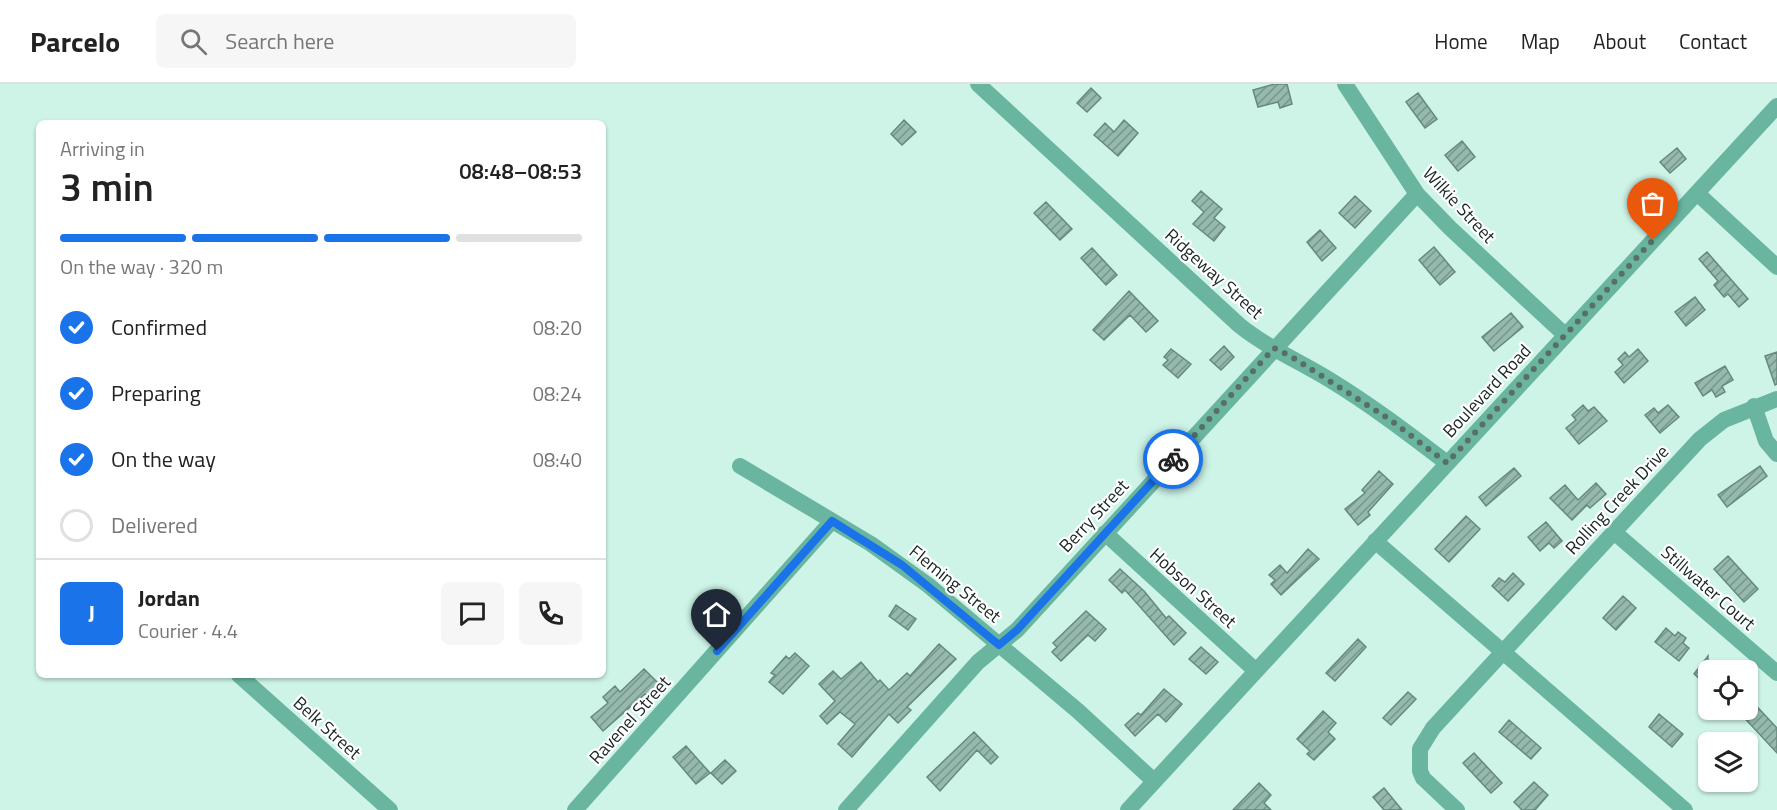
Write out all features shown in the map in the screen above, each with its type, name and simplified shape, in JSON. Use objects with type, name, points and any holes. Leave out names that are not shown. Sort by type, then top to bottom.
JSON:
[{"type":"street","name":"Ridgeway Street","points":[[978,84],[1257,340],[1292,357],[1389,419],[1447,463]]},
{"type":"street","name":"Wilkie Street","points":[[1345,84],[1417,194],[1450,228],[1565,335]]},
{"type":"street","name":"Boulevard Road","points":[[1128,810],[1777,106]]},
{"type":"street","points":[[1696,193],[1777,267]]},
{"type":"street","name":"Berry Street","points":[[846,810],[978,662],[1017,630],[1417,194]]},
{"type":"street","name":"Rolling Creek Drive","points":[[1457,810],[1423,778],[1420,771],[1420,749],[1433,728],[1700,439],[1724,420],[1754,406],[1777,399]]},
{"type":"street","points":[[1754,406],[1766,441],[1777,454]]},
{"type":"street","name":"Fleming Street","points":[[740,466],[902,565],[999,645],[1154,781]]},
{"type":"street","name":"Ravenel Street","points":[[575,810],[832,521]]},
{"type":"street","name":"Stillwater Court","points":[[1614,532],[1777,673]]},
{"type":"street","name":"Hobson Street","points":[[1105,533],[1256,671]]},
{"type":"street","points":[[1375,541],[1685,810]]},
{"type":"street","name":"Belk Street","points":[[242,678],[390,810]]},
{"type":"building","points":[[1275,84],[1287,84],[1292,104],[1280,108],[1278,102],[1258,107],[1253,90]]},
{"type":"building","points":[[1091,88],[1101,98],[1087,112],[1077,103]]},
{"type":"building","points":[[1418,93],[1437,119],[1425,128],[1406,102]]},
{"type":"building","points":[[904,120],[916,132],[902,145],[891,134]]},
{"type":"building","points":[[1124,120],[1138,133],[1118,156],[1094,135],[1105,123],[1114,132]]},
{"type":"building","points":[[1462,141],[1475,157],[1458,171],[1445,155]]},
{"type":"building","points":[[1677,148],[1686,159],[1670,173],[1660,162]]},
{"type":"building","points":[[1201,191],[1222,209],[1214,218],[1225,227],[1214,241],[1193,224],[1204,212],[1192,201]]},
{"type":"building","points":[[1355,196],[1371,211],[1355,228],[1339,213]]},
{"type":"building","points":[[1046,202],[1072,229],[1060,240],[1034,213]]},
{"type":"building","points":[[1320,230],[1336,248],[1322,261],[1307,242]]},
{"type":"building","points":[[1434,247],[1455,272],[1440,285],[1419,260]]},
{"type":"building","points":[[1092,248],[1117,275],[1106,285],[1081,258]]},
{"type":"building","points":[[1707,252],[1748,299],[1739,307],[1728,294],[1724,297],[1714,285],[1718,281],[1699,259]]},
{"type":"building","points":[[1129,291],[1158,321],[1146,332],[1130,315],[1104,340],[1093,330]]},
{"type":"building","points":[[1695,297],[1705,310],[1686,326],[1675,312]]},
{"type":"building","points":[[1511,313],[1523,327],[1494,351],[1482,337]]},
{"type":"building","points":[[1224,346],[1234,357],[1221,370],[1210,360]]},
{"type":"building","points":[[1171,349],[1191,364],[1178,378],[1163,365],[1168,360],[1164,357]]},
{"type":"building","points":[[1638,349],[1648,361],[1624,383],[1615,372],[1623,365],[1618,359],[1625,352],[1629,357]]},
{"type":"building","points":[[1777,352],[1777,384],[1775,385],[1765,356]]},
{"type":"building","points":[[1725,366],[1733,380],[1722,386],[1725,392],[1716,397],[1712,390],[1703,396],[1695,383]]},
{"type":"building","points":[[1583,405],[1588,411],[1594,407],[1607,421],[1579,444],[1566,428],[1576,420],[1572,415]]},
{"type":"building","points":[[1668,405],[1679,417],[1660,433],[1645,415],[1654,408],[1658,413]]},
{"type":"building","points":[[1760,466],[1767,476],[1727,507],[1718,495]]},
{"type":"building","points":[[1514,468],[1521,476],[1486,506],[1479,497]]},
{"type":"building","points":[[1379,471],[1393,484],[1368,512],[1370,515],[1358,525],[1345,509],[1365,493],[1362,490]]},
{"type":"building","points":[[1596,483],[1606,494],[1590,508],[1587,505],[1572,520],[1550,498],[1565,485],[1578,500]]},
{"type":"building","points":[[1466,516],[1480,529],[1449,562],[1435,549]]},
{"type":"building","points":[[1546,522],[1562,541],[1554,548],[1549,543],[1540,551],[1528,537]]},
{"type":"building","points":[[1308,549],[1319,559],[1281,595],[1271,584],[1275,580],[1269,575],[1280,565],[1287,573]]},
{"type":"building","points":[[1728,556],[1758,589],[1744,602],[1714,569]]},
{"type":"building","points":[[1120,569],[1144,591],[1166,618],[1169,616],[1186,633],[1174,645],[1125,590],[1122,593],[1109,580]]},
{"type":"building","points":[[1513,573],[1524,584],[1508,601],[1492,586],[1499,578],[1505,582]]},
{"type":"building","points":[[1623,596],[1636,608],[1616,630],[1603,618]]},
{"type":"building","points":[[896,605],[916,619],[908,630],[889,616]]},
{"type":"building","points":[[1086,611],[1106,629],[1095,641],[1088,635],[1061,661],[1052,652],[1057,647],[1053,643]]},
{"type":"building","points":[[1666,628],[1675,636],[1678,632],[1686,638],[1683,643],[1689,648],[1679,661],[1655,642]]},
{"type":"building","points":[[1358,639],[1366,647],[1335,681],[1326,673]]},
{"type":"building","points":[[939,644],[956,659],[907,707],[911,710],[898,723],[889,714],[852,757],[838,744],[855,724],[840,712],[827,724],[820,716],[835,701],[819,684],[833,671],[841,679],[861,662],[878,682],[880,680],[889,690],[907,673],[910,676]]},
{"type":"building","points":[[1201,647],[1218,662],[1206,674],[1189,659]]},
{"type":"building","points":[[795,653],[809,666],[783,694],[769,682],[775,675],[771,673],[786,656],[789,659]]},
{"type":"building","points":[[644,669],[660,685],[648,696],[645,694],[603,731],[591,717],[608,703],[603,697],[615,686],[620,692]]},
{"type":"building","points":[[1164,689],[1182,704],[1166,722],[1158,714],[1135,736],[1125,725],[1138,713],[1141,715]]},
{"type":"building","points":[[1408,692],[1416,699],[1391,725],[1383,718]]},
{"type":"building","points":[[1758,708],[1777,728],[1777,753],[1758,732],[1746,720],[1758,720]]},
{"type":"building","points":[[1323,711],[1336,723],[1328,732],[1335,739],[1314,760],[1307,754],[1310,751],[1297,739]]},
{"type":"building","points":[[1659,714],[1683,734],[1672,747],[1649,727]]},
{"type":"building","points":[[1509,720],[1541,748],[1531,759],[1499,732]]},
{"type":"building","points":[[974,732],[998,757],[991,764],[977,750],[940,791],[927,777]]},
{"type":"building","points":[[686,746],[710,773],[696,784],[673,757]]},
{"type":"building","points":[[1474,753],[1502,783],[1491,793],[1463,763]]},
{"type":"building","points":[[725,760],[736,771],[722,784],[711,773]]},
{"type":"building","points":[[1534,782],[1548,795],[1535,810],[1522,810],[1514,802]]},
{"type":"building","points":[[1259,783],[1271,795],[1264,803],[1271,810],[1233,810]]},
{"type":"building","points":[[1384,788],[1402,810],[1384,810],[1373,797]]},
{"type":"way so far","points":[[1173,459],[1274,348],[1389,419],[1447,463],[1653,240]]},
{"type":"route","points":[[717,651],[832,521],[902,565],[999,645],[1017,630],[1173,459]]}]
